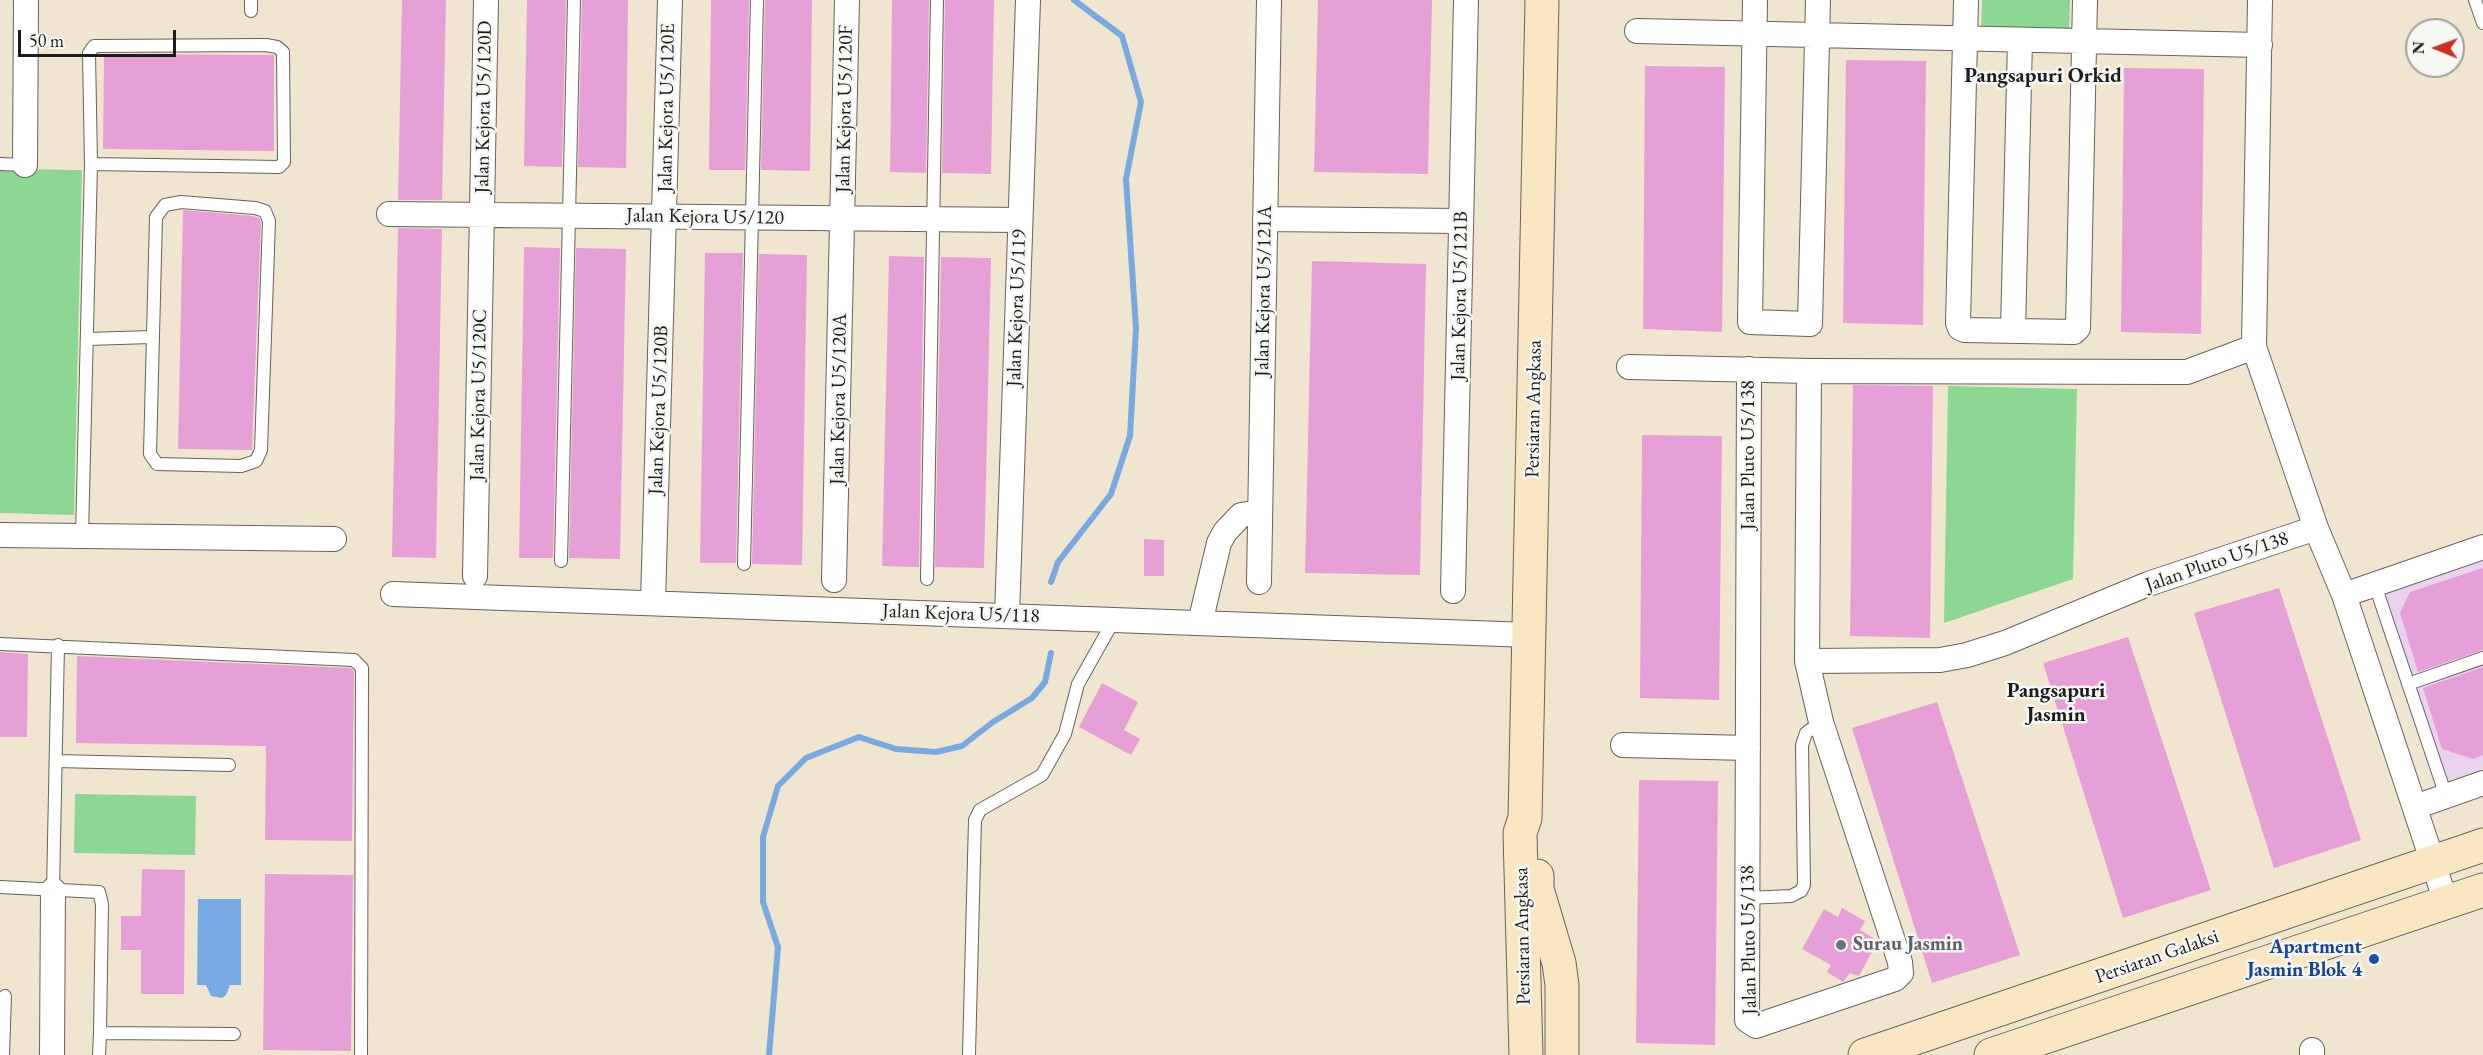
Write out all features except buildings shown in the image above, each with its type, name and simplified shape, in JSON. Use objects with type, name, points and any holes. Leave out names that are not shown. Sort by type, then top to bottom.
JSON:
[{"type":"street","points":[[25,165],[26,0]]},
{"type":"street","name":"Jalan Kejora U5/120D","points":[[482,215],[486,0]]},
{"type":"street","name":"Jalan Kejora U5/120E","points":[[664,216],[670,0]]},
{"type":"street","name":"Jalan Kejora U5/120F","points":[[843,218],[847,0]]},
{"type":"street","name":"Jalan Kejora U5/119","points":[[1007,616],[1028,0]]},
{"type":"street","name":"Jalan Kejora U5/121A","points":[[1259,582],[1269,0]]},
{"type":"street","name":"Jalan Kejora U5/121B","points":[[1453,591],[1466,0]]},
{"type":"street","name":"Persiaran Angkasa","points":[[1526,1055],[1520,832],[1525,818],[1542,0]]},
{"type":"street","points":[[1755,0],[1750,322],[1810,324],[1818,0]]},
{"type":"street","points":[[1966,0],[1958,323],[1960,328],[1965,330],[2074,332],[2078,328],[2085,0]]},
{"type":"street","points":[[2260,0],[2254,347],[2316,528],[2344,595],[2446,902]]},
{"type":"street","points":[[1637,31],[2260,45]]},
{"type":"street","points":[[2013,331],[2020,40]]},
{"type":"street","name":"Jalan Kejora U5/120","points":[[389,214],[1020,220]]},
{"type":"street","name":"Jalan Kejora U5/120C","points":[[475,576],[482,215]]},
{"type":"street","name":"Jalan Kejora U5/120B","points":[[653,603],[664,216]]},
{"type":"street","name":"Jalan Kejora U5/120A","points":[[834,580],[843,218]]},
{"type":"street","points":[[1265,219],[1461,220]]},
{"type":"street","name":"Jalan Pluto U5/138","points":[[1629,367],[1809,371],[2187,372],[2254,347]]},
{"type":"street","name":"Jalan Pluto U5/138","points":[[1749,369],[1747,1020],[1756,1026],[1895,979],[1901,973],[1900,962],[1821,722],[1807,661],[1809,371]]},
{"type":"street","points":[[1200,623],[1220,543],[1225,532],[1241,515],[1260,512]]},
{"type":"street","name":"Jalan Pluto U5/138","points":[[1807,661],[1940,660],[1967,655],[2005,643],[2148,584],[2316,528]]},
{"type":"street","points":[[0,535],[334,539]]},
{"type":"street","points":[[2344,595],[2483,547]]},
{"type":"street","name":"Jalan Kejora U5/118","points":[[393,594],[1529,634]]},
{"type":"street","points":[[1623,745],[1748,748]]},
{"type":"street","points":[[2415,807],[2483,783]]},
{"type":"street","name":"Persiaran Angkasa","points":[[1525,818],[1536,830],[1537,889],[1562,985],[1563,1053]]},
{"type":"street","name":"Persiaran Galaksi","points":[[1865,1055],[2483,845]]},
{"type":"street","points":[[52,1055],[53,890]]},
{"type":"street","name":"Persiaran Galaksi","points":[[1991,1055],[2483,890]]},
{"type":"lane","points":[[561,561],[574,0]]},
{"type":"lane","points":[[744,564],[757,0]]},
{"type":"lane","points":[[927,579],[937,0]]},
{"type":"lane","points":[[2475,0],[2476,10],[2483,23]]},
{"type":"lane","points":[[82,536],[91,164],[88,53],[94,46],[266,45],[277,47],[283,52],[284,162],[279,167],[91,164]]},
{"type":"lane","points":[[0,164],[25,165]]},
{"type":"lane","points":[[181,202],[265,211],[269,221],[261,450],[256,461],[242,466],[157,464],[150,454],[151,337],[156,218],[165,205],[181,202]]},
{"type":"lane","points":[[88,339],[151,337]]},
{"type":"lane","points":[[2375,585],[2446,796]]},
{"type":"lane","points":[[969,1055],[975,819],[980,810],[1042,775],[1065,734],[1078,684],[1114,620]]},
{"type":"lane","points":[[0,644],[354,660],[362,668],[361,1055]]},
{"type":"lane","points":[[53,890],[58,645]]},
{"type":"lane","points":[[2408,684],[2483,658]]},
{"type":"lane","points":[[1747,898],[1791,896],[1801,891],[1804,885],[1802,746],[1806,733],[1821,722]]},
{"type":"lane","points":[[56,761],[229,765]]},
{"type":"lane","points":[[0,887],[99,892],[102,904],[99,1055]]},
{"type":"lane","points":[[3,1055],[5,996]]},
{"type":"lane","points":[[100,1033],[234,1034]]},
{"type":"shaded area","points":[[2483,560],[2483,769],[2442,783],[2378,596]]},
{"type":"green space","points":[[1982,0],[2070,0],[2069,34],[1981,33]]},
{"type":"green space","points":[[0,169],[82,170],[74,515],[0,513]]},
{"type":"green space","points":[[1948,386],[2077,389],[2073,579],[1944,623]]},
{"type":"green space","points":[[75,794],[196,796],[195,855],[74,853]]},
{"type":"water","points":[[198,899],[241,899],[241,985],[230,985],[226,995],[222,998],[211,996],[206,985],[197,985]]},
{"type":"waterway","points":[[1051,582],[1058,562],[1111,494],[1130,436],[1136,328],[1126,179],[1141,102],[1122,36],[1074,0]]},
{"type":"waterway","points":[[769,1055],[778,947],[763,902],[763,837],[778,786],[806,758],[859,737],[896,749],[936,752],[962,746],[993,722],[1032,698],[1045,682],[1051,653]]},
{"type":"place","name":"Surau Jasmin","points":[[1841,945]]},
{"type":"place","name":"Apartment Jasmin Blok 4","points":[[2374,959]]},
{"type":"district","name":"Pangsapuri Orkid","points":[[2043,76]]},
{"type":"district","name":"Pangsapuri Jasmin","points":[[2056,703]]}]
